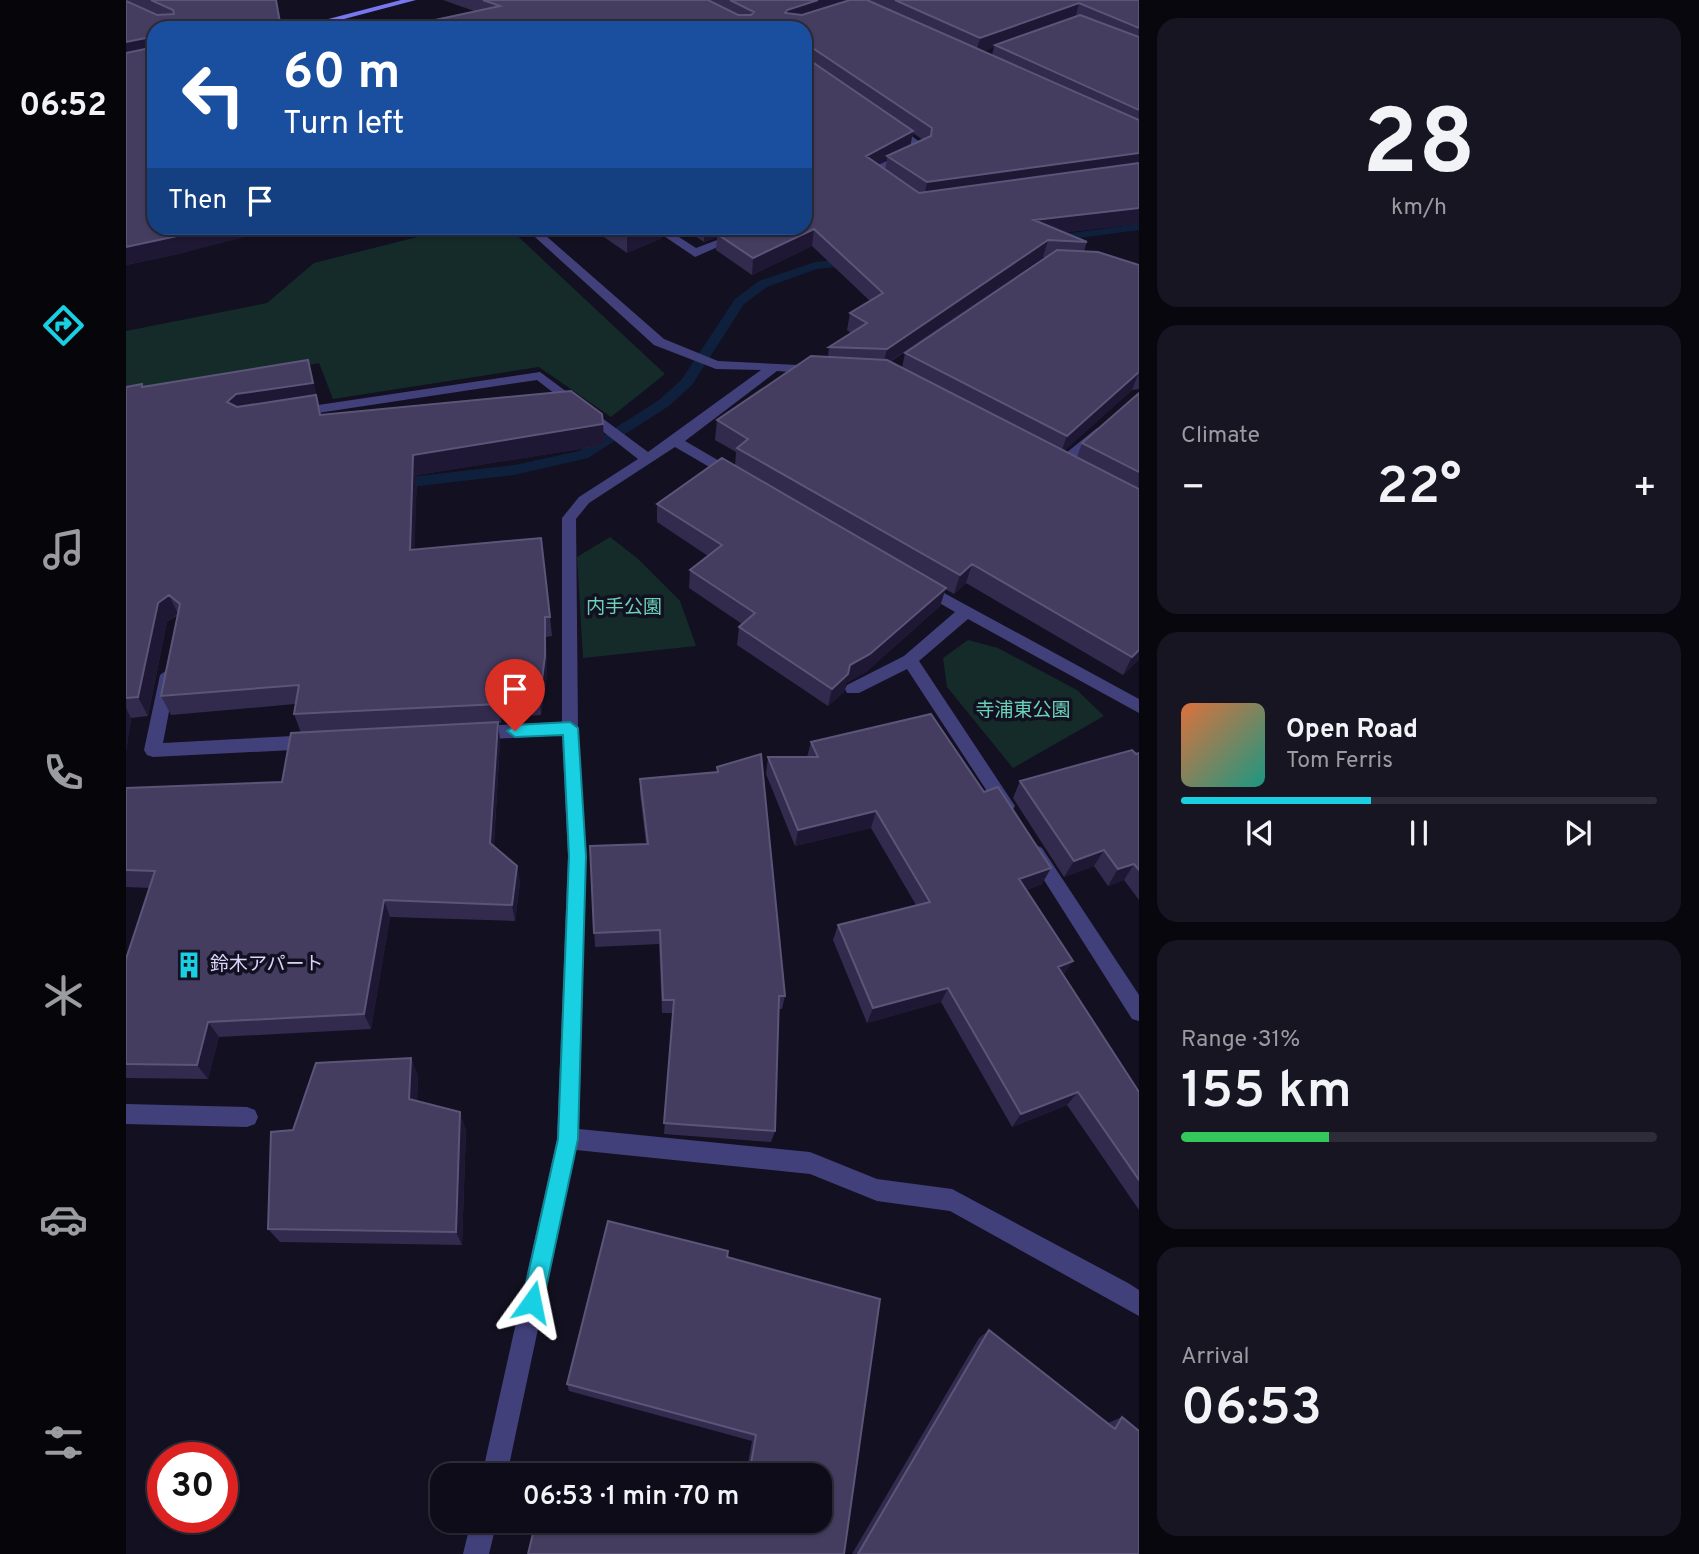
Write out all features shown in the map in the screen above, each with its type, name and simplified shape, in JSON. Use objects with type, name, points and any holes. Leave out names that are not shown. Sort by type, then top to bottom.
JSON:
[{"type":"street","points":[[338,21],[412,0]]},
{"type":"street","points":[[880,118],[923,148],[871,172],[891,185]]},
{"type":"street","points":[[543,235],[659,342],[680,353],[716,365],[837,370]]},
{"type":"street","points":[[668,235],[695,253],[738,235]]},
{"type":"street","points":[[497,1463],[568,1139],[578,856],[570,728],[569,518],[584,500],[675,441],[774,367]]},
{"type":"street","points":[[283,415],[540,376],[647,459]]},
{"type":"street","points":[[1060,463],[1110,421]]},
{"type":"street","points":[[675,441],[744,482]]},
{"type":"street","points":[[907,577],[1139,707]]},
{"type":"street","points":[[853,689],[911,660],[966,611]]},
{"type":"street","points":[[911,660],[1139,1012]]},
{"type":"street","points":[[171,661],[153,750],[334,740]]},
{"type":"street","points":[[459,734],[570,728]]},
{"type":"street","points":[[126,1114],[247,1117]]},
{"type":"street","points":[[568,1139],[810,1163],[877,1190],[953,1200],[1139,1304]]},
{"type":"street","points":[[476,1554],[481,1533]]},
{"type":"green space","points":[[425,235],[516,235],[665,374],[611,417],[539,367],[333,399],[319,363],[126,404],[126,331],[267,303],[314,263]]},
{"type":"green space","name":"内手公園","points":[[610,537],[637,558],[680,601],[696,646],[583,658],[577,557]]},
{"type":"green space","name":"寺浦東公園","points":[[968,640],[998,648],[1077,690],[1104,716],[1013,768],[947,687],[943,658]]},
{"type":"building","points":[[151,0],[276,0],[280,21],[147,21],[147,38],[126,42],[126,1],[157,15],[174,14],[173,10]]},
{"type":"building","points":[[483,0],[708,0],[738,15],[751,15],[754,12],[730,0],[818,0],[785,13],[802,15],[850,0],[867,0],[1139,120],[1139,153],[927,182],[887,156],[931,136],[932,128],[812,48],[812,21],[430,21],[500,6]]},
{"type":"building","points":[[895,0],[1139,0],[1139,28],[1079,3],[980,38]]},
{"type":"building","points":[[1080,15],[1139,37],[1139,110],[995,45]]},
{"type":"building","points":[[147,49],[147,235],[180,235],[126,247],[126,53]]},
{"type":"building","points":[[812,62],[913,131],[866,156],[919,193],[1139,163],[1139,208],[1034,220],[1087,242],[1048,240],[887,349],[829,347],[867,323],[850,313],[883,293],[812,230]]},
{"type":"building","points":[[718,235],[801,235],[753,258]]},
{"type":"building","points":[[1057,250],[1098,252],[1139,265],[1139,372],[1067,436],[905,353]]},
{"type":"building","points":[[811,356],[887,360],[1139,489],[1139,650],[1132,657],[972,564],[960,575],[737,448],[748,439],[717,420]]},
{"type":"building","points":[[308,360],[313,383],[236,394],[227,402],[237,407],[316,395],[320,415],[571,391],[602,414],[603,424],[413,455],[410,550],[541,538],[550,617],[545,617],[545,656],[540,696],[499,698],[499,704],[294,714],[299,685],[161,696],[180,604],[169,595],[158,603],[138,697],[126,698],[126,387],[142,384],[142,387]]},
{"type":"building","points":[[1139,393],[1139,472],[1082,443]]},
{"type":"building","points":[[722,458],[946,588],[870,654],[850,665],[848,674],[832,689],[739,627],[755,613],[690,570],[722,545],[657,504]]},
{"type":"building","points":[[931,714],[984,792],[998,787],[1051,868],[1019,879],[1073,961],[1058,967],[1139,1092],[1139,1180],[1078,1092],[1021,1114],[948,988],[873,1008],[838,925],[930,902],[876,811],[798,830],[768,757],[818,757],[811,742]]},
{"type":"building","points":[[498,722],[490,843],[517,866],[512,905],[384,900],[364,1014],[208,1022],[197,1065],[126,1064],[126,959],[155,871],[126,870],[126,788],[282,782],[291,733]]},
{"type":"building","points":[[1132,750],[1136,754],[1139,753],[1139,870],[1134,864],[1118,869],[1104,850],[1074,861],[1020,781]]},
{"type":"building","points":[[761,754],[785,996],[779,996],[775,1131],[664,1123],[674,1000],[663,1000],[660,930],[594,933],[590,846],[648,844],[640,779],[718,772],[717,767]]},
{"type":"building","points":[[411,1058],[409,1099],[460,1112],[456,1232],[268,1229],[271,1132],[293,1130],[316,1063]]},
{"type":"building","points":[[608,1221],[728,1251],[727,1257],[880,1299],[844,1554],[528,1554],[533,1533],[832,1533],[832,1463],[751,1463],[756,1435],[567,1384]]},
{"type":"building","points":[[989,1330],[1115,1429],[1122,1417],[1139,1431],[1139,1554],[858,1554]]},
{"type":"waterway","points":[[1049,239],[1139,227]]},
{"type":"waterway","points":[[393,484],[514,470],[583,455],[664,403],[687,382],[739,302],[763,284],[815,266],[854,262]]},
{"type":"place","name":"鈴木アパート","points":[[189,965]]},
{"type":"route","points":[[515,731],[570,728],[578,856],[568,1139],[532,1302]]}]
